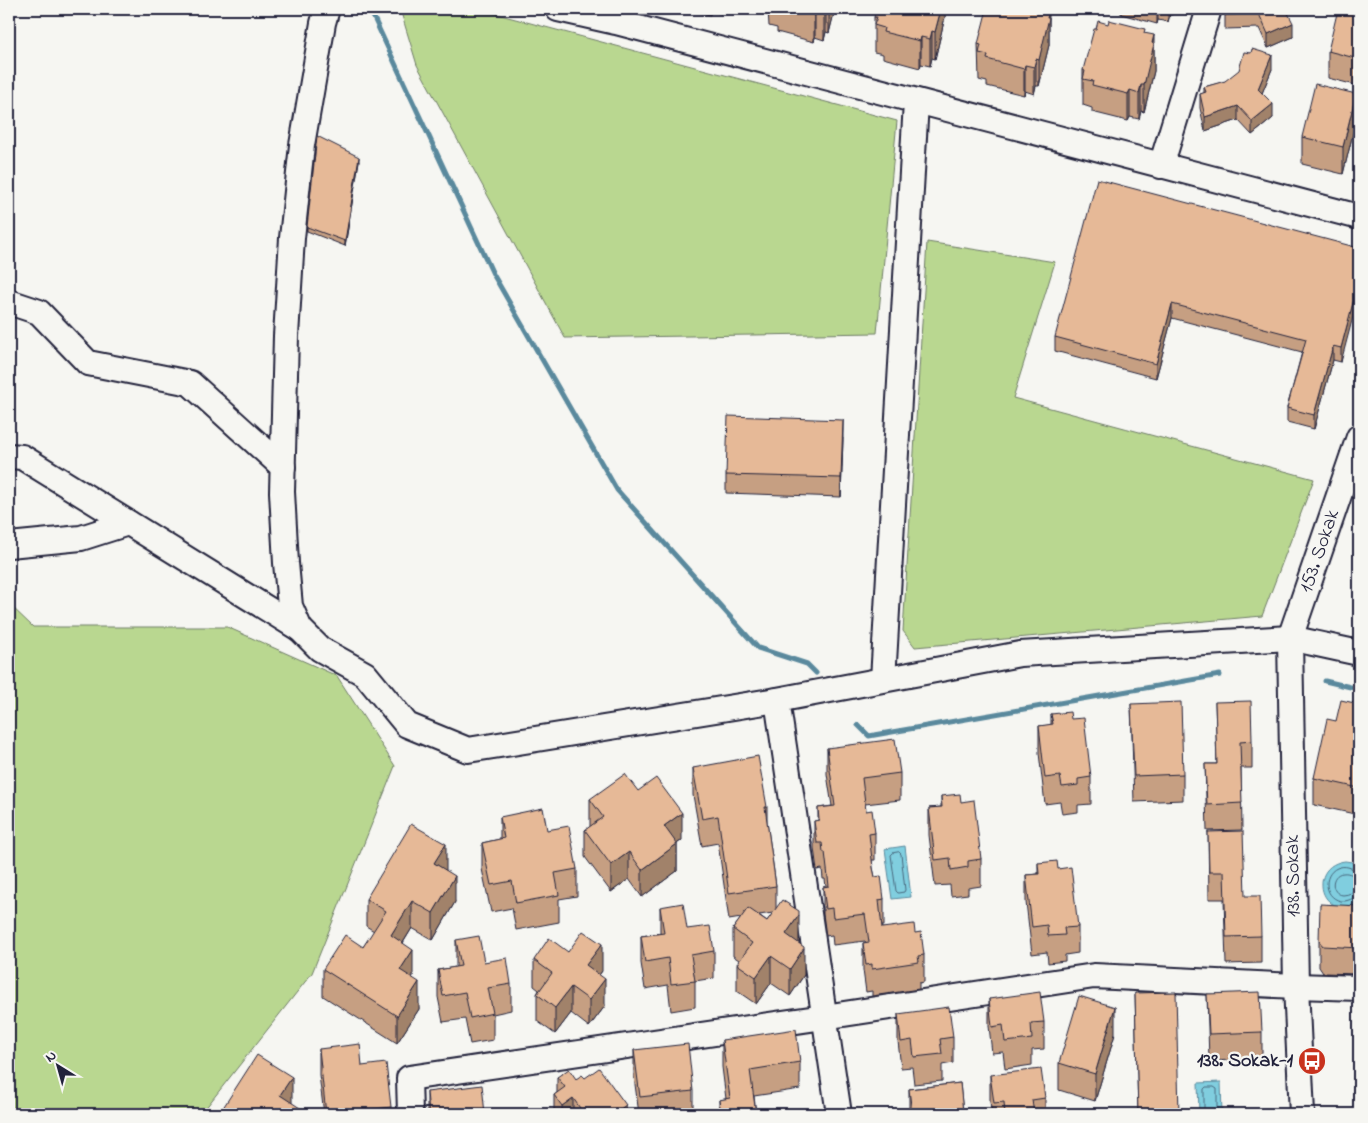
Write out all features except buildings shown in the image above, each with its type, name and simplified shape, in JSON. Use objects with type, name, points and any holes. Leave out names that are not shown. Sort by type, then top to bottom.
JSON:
[{"type":"street","points":[[300,629],[290,606],[283,501],[286,336],[292,238],[302,145],[327,9]]},
{"type":"street","points":[[558,9],[618,16],[916,102],[1359,217]]},
{"type":"street","points":[[1161,166],[1209,9]]},
{"type":"street","points":[[883,680],[916,102]]},
{"type":"street","points":[[9,302],[39,312],[88,363],[190,382],[283,467]]},
{"type":"street","name":"153. Sokak","points":[[1290,638],[1359,437]]},
{"type":"street","points":[[9,456],[22,457],[300,629],[320,649],[365,674],[407,725],[468,750],[778,700],[1020,654],[1290,638],[1359,653]]},
{"type":"street","points":[[9,545],[81,538],[128,523]]},
{"type":"street","name":"138. Sokak","points":[[1290,638],[1296,986],[1302,1114]]},
{"type":"street","points":[[778,700],[839,1114]]},
{"type":"street","points":[[410,1114],[409,1078],[1094,976],[1359,988]]},
{"type":"green space","points":[[400,9],[478,9],[897,121],[877,333],[565,338],[417,65]]},
{"type":"green space","points":[[927,242],[1055,262],[1013,398],[1314,479],[1262,616],[915,647],[903,631]]},
{"type":"green space","points":[[9,604],[33,627],[227,627],[337,676],[395,766],[312,973],[201,1114],[9,1114]]},
{"type":"water","points":[[905,846],[911,897],[892,899],[885,849]]},
{"type":"water","points":[[1345,861],[1352,862],[1359,867],[1359,901],[1348,906],[1338,906],[1330,902],[1325,895],[1322,887],[1323,879],[1326,871],[1334,864]]},
{"type":"water","points":[[1221,1082],[1222,1114],[1199,1114],[1198,1083]]},
{"type":"waterway","points":[[373,9],[373,16],[493,274],[617,490],[758,648],[807,664],[816,673]]},
{"type":"waterway","points":[[858,725],[869,736],[1220,675]]},
{"type":"waterway","points":[[1325,681],[1359,689]]},
{"type":"place","name":"138. Sokak-1","points":[[1312,1061]]}]
